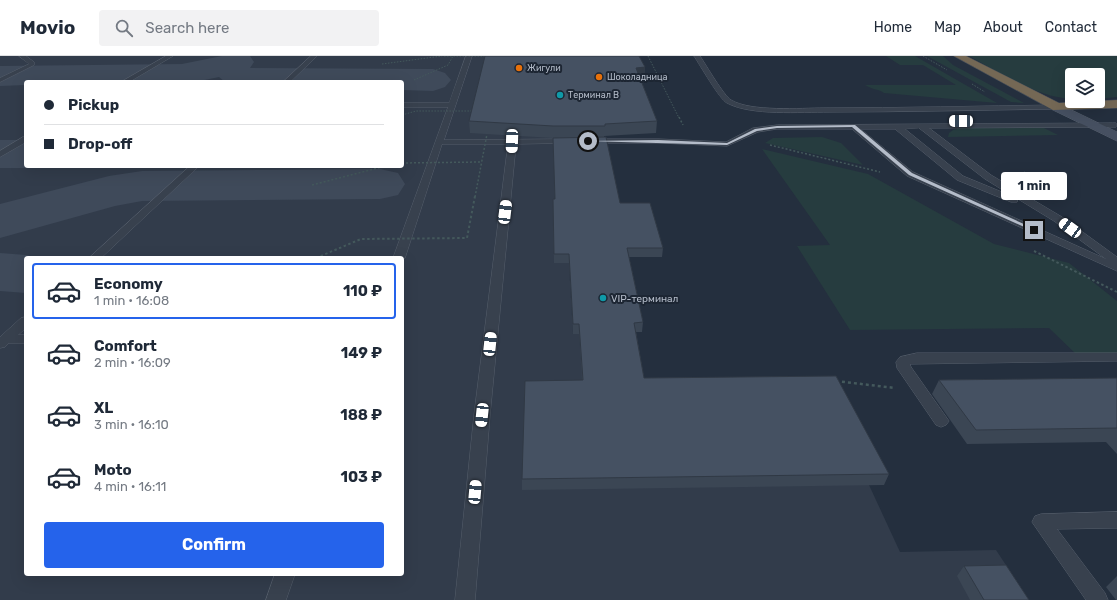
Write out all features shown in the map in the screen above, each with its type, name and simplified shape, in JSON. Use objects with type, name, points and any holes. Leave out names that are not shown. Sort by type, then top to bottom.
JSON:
[{"type":"highway","points":[[959,56],[1057,107],[1117,104]]},
{"type":"main road","points":[[1057,107],[1089,123],[1116,127]]},
{"type":"lane","points":[[0,80],[31,65],[32,63],[22,56]]},
{"type":"lane","points":[[128,80],[170,56]]},
{"type":"lane","points":[[288,80],[314,56]]},
{"type":"lane","points":[[400,256],[469,56]]},
{"type":"lane","points":[[697,56],[727,100],[736,105],[752,108],[777,110],[872,110],[1057,107]]},
{"type":"lane","points":[[404,105],[452,105]]},
{"type":"lane","points":[[716,142],[751,125],[870,123],[1089,123]]},
{"type":"lane","points":[[853,126],[870,123]]},
{"type":"lane","points":[[440,142],[716,142],[727,144],[756,130],[777,127],[955,127],[1089,123]]},
{"type":"lane","points":[[853,126],[910,174],[1117,268]]},
{"type":"lane","points":[[897,126],[960,178],[1058,219]]},
{"type":"lane","points":[[921,126],[988,177],[1058,219],[1117,262]]},
{"type":"lane","points":[[0,154],[24,139]]},
{"type":"lane","points":[[465,600],[481,423],[512,141]]},
{"type":"lane","points":[[97,256],[193,168]]},
{"type":"lane","points":[[3,342],[24,323]]},
{"type":"lane","points":[[3,342],[24,339]]},
{"type":"lane","points":[[941,421],[904,368],[903,362],[906,360],[917,358],[1116,357]]},
{"type":"lane","points":[[1098,600],[1041,522],[1117,520]]},
{"type":"lane","points":[[276,600],[284,576]]},
{"type":"path","points":[[382,64],[443,56],[488,56]]},
{"type":"path","points":[[414,80],[448,65],[452,56]]},
{"type":"path","points":[[404,114],[416,110],[475,111]]},
{"type":"path","points":[[321,256],[361,239],[467,238],[487,134]]},
{"type":"path","points":[[404,163],[481,162]]},
{"type":"path","points":[[312,185],[378,168]]},
{"type":"path","points":[[1024,172],[1051,191]]},
{"type":"path","points":[[828,380],[907,390],[919,390]]},
{"type":"shaded area","points":[[0,56],[488,56],[587,137],[553,144],[554,170],[563,253],[554,254],[554,263],[569,263],[573,334],[579,334],[583,390],[869,485],[900,552],[996,550],[1029,600],[0,600]]},
{"type":"green space","points":[[886,56],[915,56],[997,103],[884,93],[865,85],[956,85],[923,65],[900,65]]},
{"type":"green space","points":[[927,56],[943,56],[953,65],[1024,103],[1011,102]]},
{"type":"green space","points":[[969,56],[1117,56],[1117,97],[1105,98],[1105,68],[1065,68],[1065,98],[1045,94],[1006,77]]},
{"type":"green space","points":[[960,128],[1044,128],[1058,135],[948,137],[949,133],[953,130]]},
{"type":"green space","points":[[822,137],[841,143],[863,165],[765,143],[773,138]]},
{"type":"green space","points":[[762,149],[868,174],[994,244],[1069,263],[1117,301],[1117,354],[1077,355],[1049,328],[850,330],[797,246],[830,245]]},
{"type":"building","name":"Терминал B","points":[[485,56],[639,56],[645,67],[636,68],[657,121],[605,124],[605,126],[553,126],[469,121]]},
{"type":"building","name":"VIP-терминал","points":[[606,137],[620,203],[650,203],[663,248],[627,248],[643,322],[634,323],[644,378],[836,376],[889,474],[522,479],[525,381],[583,380],[579,324],[573,324],[569,254],[554,254],[553,199],[555,199],[553,138]]},
{"type":"building","points":[[1117,378],[1117,428],[976,430],[939,380]]},
{"type":"building","points":[[1006,565],[1029,600],[984,600],[964,566]]},
{"type":"taxiway","points":[[0,76],[182,74],[238,62]]},
{"type":"taxiway","points":[[233,66],[233,72],[241,77],[252,79],[433,80]]},
{"type":"taxiway","points":[[0,154],[24,154]]},
{"type":"taxiway","points":[[0,221],[109,192],[142,186],[380,184]]},
{"type":"taxiway","points":[[0,272],[24,274]]},
{"type":"place","name":"Жигули","points":[[519,68]]},
{"type":"place","name":"Шоколадница","points":[[599,77]]},
{"type":"place","name":"Терминал B","points":[[560,95]]},
{"type":"place","name":"VIP-терминал","points":[[603,298]]},
{"type":"route","points":[[588,141],[716,142],[727,144],[756,130],[777,127],[853,126],[910,174],[1034,230]]}]
